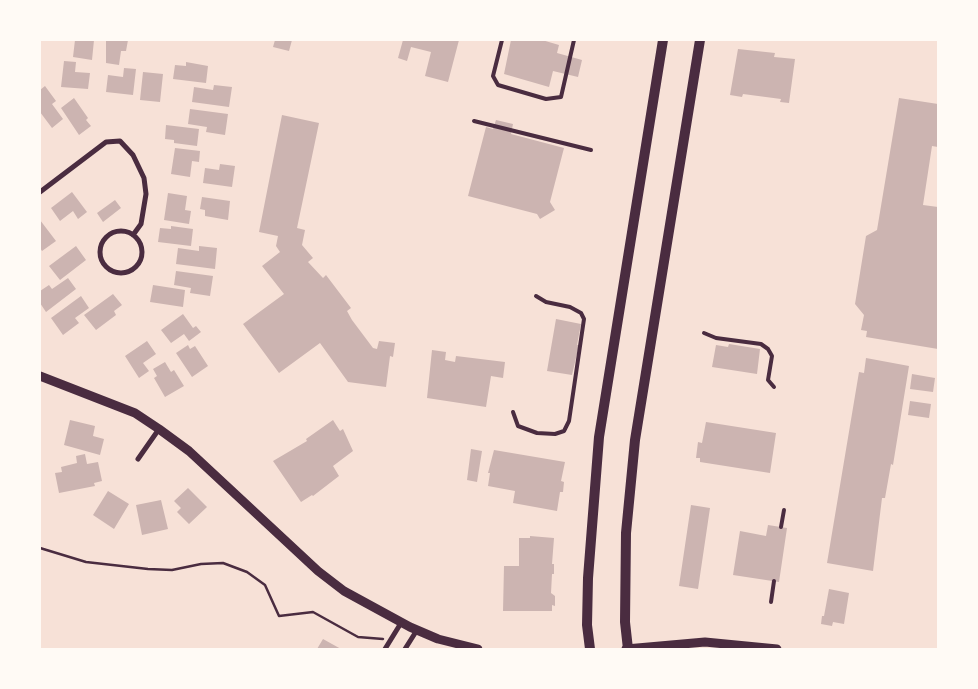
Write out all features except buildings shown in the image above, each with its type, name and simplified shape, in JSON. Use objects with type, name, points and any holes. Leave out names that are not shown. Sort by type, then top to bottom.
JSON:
[{"type":"main road","points":[[590,649],[588,578],[599,437],[663,40]]},
{"type":"main road","points":[[627,649],[624,622],[626,533],[635,440],[700,40]]},
{"type":"street","points":[[40,192],[106,142],[120,141],[133,155],[144,178],[146,194],[141,224],[133,235]]},
{"type":"street","points":[[120,231],[133,235],[141,246],[141,259],[132,270],[125,272],[112,271],[103,261],[101,248],[103,241],[108,236],[120,231]]},
{"type":"street","points":[[40,376],[135,413],[159,429],[189,451],[318,571],[344,591],[417,630],[438,639],[478,649]]},
{"type":"street","points":[[138,459],[159,429]]},
{"type":"street","points":[[385,649],[401,623]]},
{"type":"street","points":[[405,649],[417,630]]},
{"type":"street","points":[[627,649],[705,642],[777,649]]},
{"type":"lane","points":[[502,40],[493,76],[498,86],[546,99],[560,96],[574,40]]},
{"type":"lane","points":[[474,121],[591,150]]},
{"type":"lane","points":[[513,412],[518,426],[537,433],[555,434],[564,431],[570,421],[584,319],[581,313],[546,302],[536,296]]},
{"type":"lane","points":[[704,332],[716,338],[760,344],[768,348],[772,356],[768,380],[774,387]]},
{"type":"lane","points":[[781,527],[784,510]]},
{"type":"lane","points":[[771,602],[774,581]]},
{"type":"path","points":[[40,548],[86,562],[148,569],[172,570],[201,564],[223,563],[247,572],[265,585],[279,616],[313,612],[358,638],[391,640]]}]
